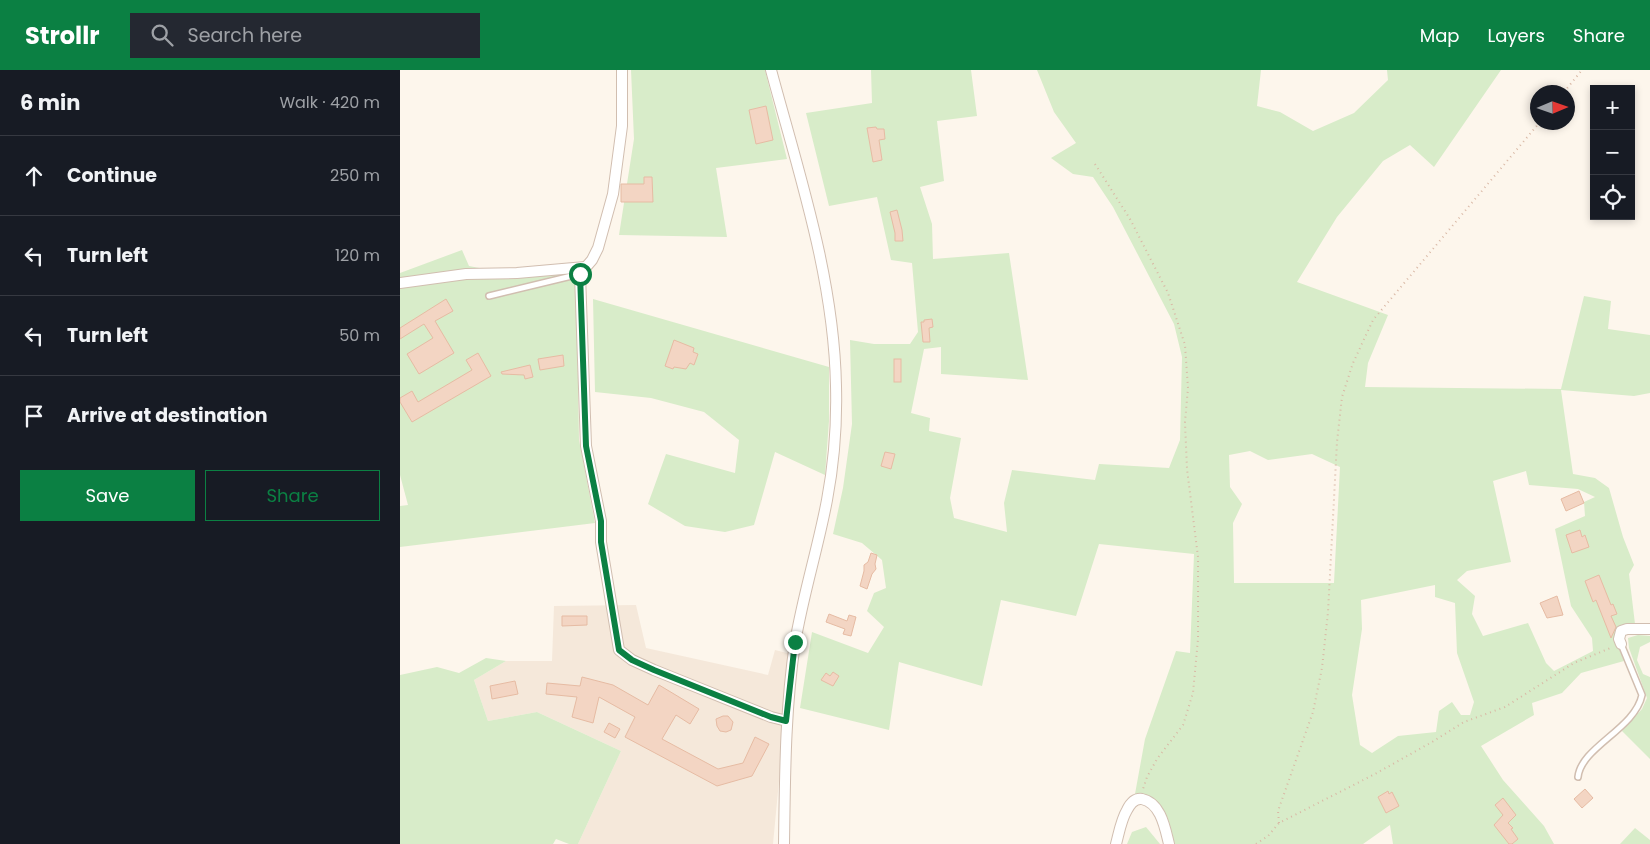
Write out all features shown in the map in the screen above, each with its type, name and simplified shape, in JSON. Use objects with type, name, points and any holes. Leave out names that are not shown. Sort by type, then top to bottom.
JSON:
[{"type":"street","points":[[622,70],[622,126],[613,194],[598,248],[592,260],[583,271],[586,446],[601,521],[601,542],[619,650],[632,660],[654,670],[771,717],[786,721]]},
{"type":"street","points":[[771,70],[820,251],[829,307],[836,386],[832,469],[827,501],[805,590],[795,642],[786,721],[784,844]]},
{"type":"street","points":[[400,283],[466,274],[583,271]]},
{"type":"street","points":[[1621,644],[1619,639],[1621,631],[1627,629],[1650,629]]},
{"type":"street","points":[[1116,844],[1126,811],[1135,800],[1140,799],[1151,803],[1157,808],[1169,844]]},
{"type":"lane","points":[[490,296],[583,271]]},
{"type":"lane","points":[[1578,777],[1579,770],[1586,760],[1620,728],[1641,703],[1642,694],[1621,644]]},
{"type":"path","points":[[1570,85],[1582,70]]},
{"type":"path","points":[[1279,822],[1278,811],[1313,712],[1322,668],[1328,612],[1338,433],[1342,397],[1353,363],[1373,320],[1533,130]]},
{"type":"path","points":[[1095,164],[1130,219],[1168,293],[1185,345],[1188,388],[1185,422],[1186,469],[1198,557],[1198,639],[1193,692],[1183,725],[1146,777],[1140,799]]},
{"type":"path","points":[[1256,844],[1268,836],[1279,822],[1375,774],[1464,722],[1505,707],[1574,663],[1621,644]]},
{"type":"shaded area","points":[[636,605],[646,648],[768,675],[775,650],[791,654],[773,844],[578,844],[621,751],[537,712],[488,721],[474,680],[506,661],[552,661],[554,606]]},
{"type":"green space","points":[[631,70],[765,70],[787,159],[716,168],[727,237],[619,235],[634,139]]},
{"type":"green space","points":[[871,70],[971,70],[977,116],[937,121],[944,181],[920,187],[932,224],[933,259],[1009,253],[1028,380],[941,374],[941,347],[924,349],[911,413],[930,418],[929,431],[961,438],[950,498],[954,518],[1007,532],[1004,503],[1012,470],[1095,480],[1099,464],[1169,468],[1180,440],[1182,357],[1174,324],[1113,207],[1093,177],[1073,174],[1051,158],[1076,143],[1054,112],[1037,70],[1261,70],[1257,106],[1280,112],[1313,131],[1354,113],[1388,80],[1387,70],[1501,70],[1434,167],[1410,145],[1383,161],[1337,217],[1297,282],[1388,315],[1368,363],[1365,387],[1561,389],[1584,296],[1611,301],[1608,329],[1650,335],[1650,393],[1634,396],[1561,390],[1573,474],[1595,478],[1609,488],[1623,537],[1634,565],[1629,574],[1635,624],[1620,625],[1620,632],[1615,638],[1624,661],[1581,673],[1562,693],[1532,703],[1534,715],[1481,746],[1503,780],[1544,826],[1554,844],[1393,844],[1390,825],[1363,844],[1175,844],[1167,817],[1160,804],[1146,796],[1135,794],[1145,739],[1176,651],[1190,653],[1194,554],[1099,544],[1076,616],[1001,600],[982,686],[899,662],[889,730],[800,708],[812,632],[868,653],[884,627],[867,611],[874,593],[886,588],[882,560],[862,543],[833,534],[843,488],[852,424],[850,340],[874,344],[910,344],[918,332],[912,263],[891,260],[877,197],[829,206],[806,113],[872,103]],"holes":[[[1250,451],[1268,460],[1312,454],[1340,467],[1334,583],[1234,583],[1233,523],[1242,504],[1230,487],[1229,455]],[[1526,471],[1529,485],[1578,489],[1595,497],[1584,502],[1585,516],[1555,529],[1571,606],[1592,638],[1593,651],[1554,671],[1546,663],[1528,623],[1483,636],[1472,614],[1475,596],[1457,580],[1467,571],[1511,562],[1493,481]],[[1435,585],[1435,597],[1455,603],[1457,653],[1474,702],[1470,715],[1461,715],[1452,702],[1439,711],[1436,732],[1398,736],[1372,753],[1360,745],[1352,695],[1362,629],[1361,600]]]},
{"type":"green space","points":[[462,250],[469,266],[505,273],[576,269],[579,440],[595,523],[400,547],[400,506],[408,505],[400,475],[400,273]]},
{"type":"green space","points":[[593,299],[829,367],[829,421],[825,475],[775,452],[754,525],[725,532],[685,526],[648,504],[666,454],[735,473],[739,440],[704,412],[651,398],[595,392]]},
{"type":"green space","points":[[1638,635],[1650,636],[1650,642],[1640,647],[1637,660],[1643,674],[1650,677],[1650,759],[1622,731],[1642,709],[1647,698],[1629,648],[1628,638]]},
{"type":"green space","points":[[486,658],[506,661],[474,680],[488,721],[537,712],[621,751],[578,844],[569,844],[556,839],[553,844],[400,844],[400,675],[437,667],[459,673]]},
{"type":"green space","points":[[1146,827],[1160,844],[1127,844],[1132,832]]},
{"type":"green space","points":[[1635,828],[1650,840],[1650,844],[1620,844]]},
{"type":"building","points":[[766,106],[773,140],[756,144],[749,110]]},
{"type":"building","points":[[876,127],[877,129],[884,129],[885,139],[879,140],[882,160],[873,162],[867,128]]},
{"type":"building","points":[[644,177],[652,177],[653,202],[621,202],[621,184],[644,184]]},
{"type":"building","points":[[897,210],[903,241],[895,241],[890,212]]},
{"type":"building","points":[[446,299],[453,311],[435,321],[454,353],[419,374],[407,354],[433,338],[424,324],[400,339],[400,328]]},
{"type":"building","points":[[932,319],[933,327],[929,328],[930,342],[923,342],[921,322]]},
{"type":"building","points":[[674,340],[694,348],[693,352],[698,354],[694,365],[690,363],[686,369],[674,367],[673,369],[665,366]]},
{"type":"building","points":[[478,353],[491,376],[412,422],[400,402],[400,398],[412,391],[418,402],[472,370],[466,360]]},
{"type":"building","points":[[563,355],[564,366],[540,370],[538,359]]},
{"type":"building","points":[[894,359],[901,359],[901,382],[894,382]]},
{"type":"building","points":[[530,365],[533,377],[525,379],[524,375],[502,374],[501,372]]},
{"type":"building","points":[[885,452],[895,454],[891,469],[881,466]]},
{"type":"building","points":[[1579,491],[1584,503],[1566,511],[1561,499]]},
{"type":"building","points":[[1580,530],[1582,537],[1585,535],[1589,547],[1572,553],[1566,535]]},
{"type":"building","points":[[871,553],[877,555],[876,569],[872,574],[867,589],[860,586],[864,565],[868,562]]},
{"type":"building","points":[[1599,575],[1611,605],[1613,604],[1617,614],[1611,616],[1616,627],[1611,638],[1596,600],[1593,602],[1585,581]]},
{"type":"building","points":[[1557,596],[1563,615],[1547,618],[1540,603]]},
{"type":"building","points":[[829,614],[847,621],[849,615],[856,617],[851,636],[843,634],[845,629],[826,622]]},
{"type":"building","points":[[562,616],[587,616],[587,625],[562,626]]},
{"type":"building","points":[[833,672],[839,676],[833,686],[821,680],[826,673],[830,676]]},
{"type":"building","points":[[582,677],[613,685],[648,705],[659,685],[699,709],[690,724],[676,715],[662,739],[718,769],[743,763],[755,737],[769,744],[752,776],[717,786],[625,737],[635,717],[599,697],[593,723],[572,717],[577,697],[546,694],[547,683],[580,686]]},
{"type":"building","points":[[515,681],[518,694],[492,699],[490,686]]},
{"type":"building","points":[[728,716],[733,722],[731,730],[726,732],[720,731],[717,726],[716,719]]},
{"type":"building","points":[[609,723],[620,729],[615,738],[604,732]]},
{"type":"building","points":[[1585,789],[1593,798],[1582,808],[1574,799]]},
{"type":"building","points":[[1388,791],[1389,794],[1392,792],[1399,806],[1386,813],[1378,797]]},
{"type":"building","points":[[1503,798],[1516,815],[1508,823],[1513,828],[1511,829],[1518,839],[1512,844],[1509,844],[1494,825],[1503,815],[1495,805]]},
{"type":"route","points":[[580,274],[586,446],[601,521],[601,542],[619,650],[632,660],[654,670],[771,717],[786,721],[795,642]]}]
